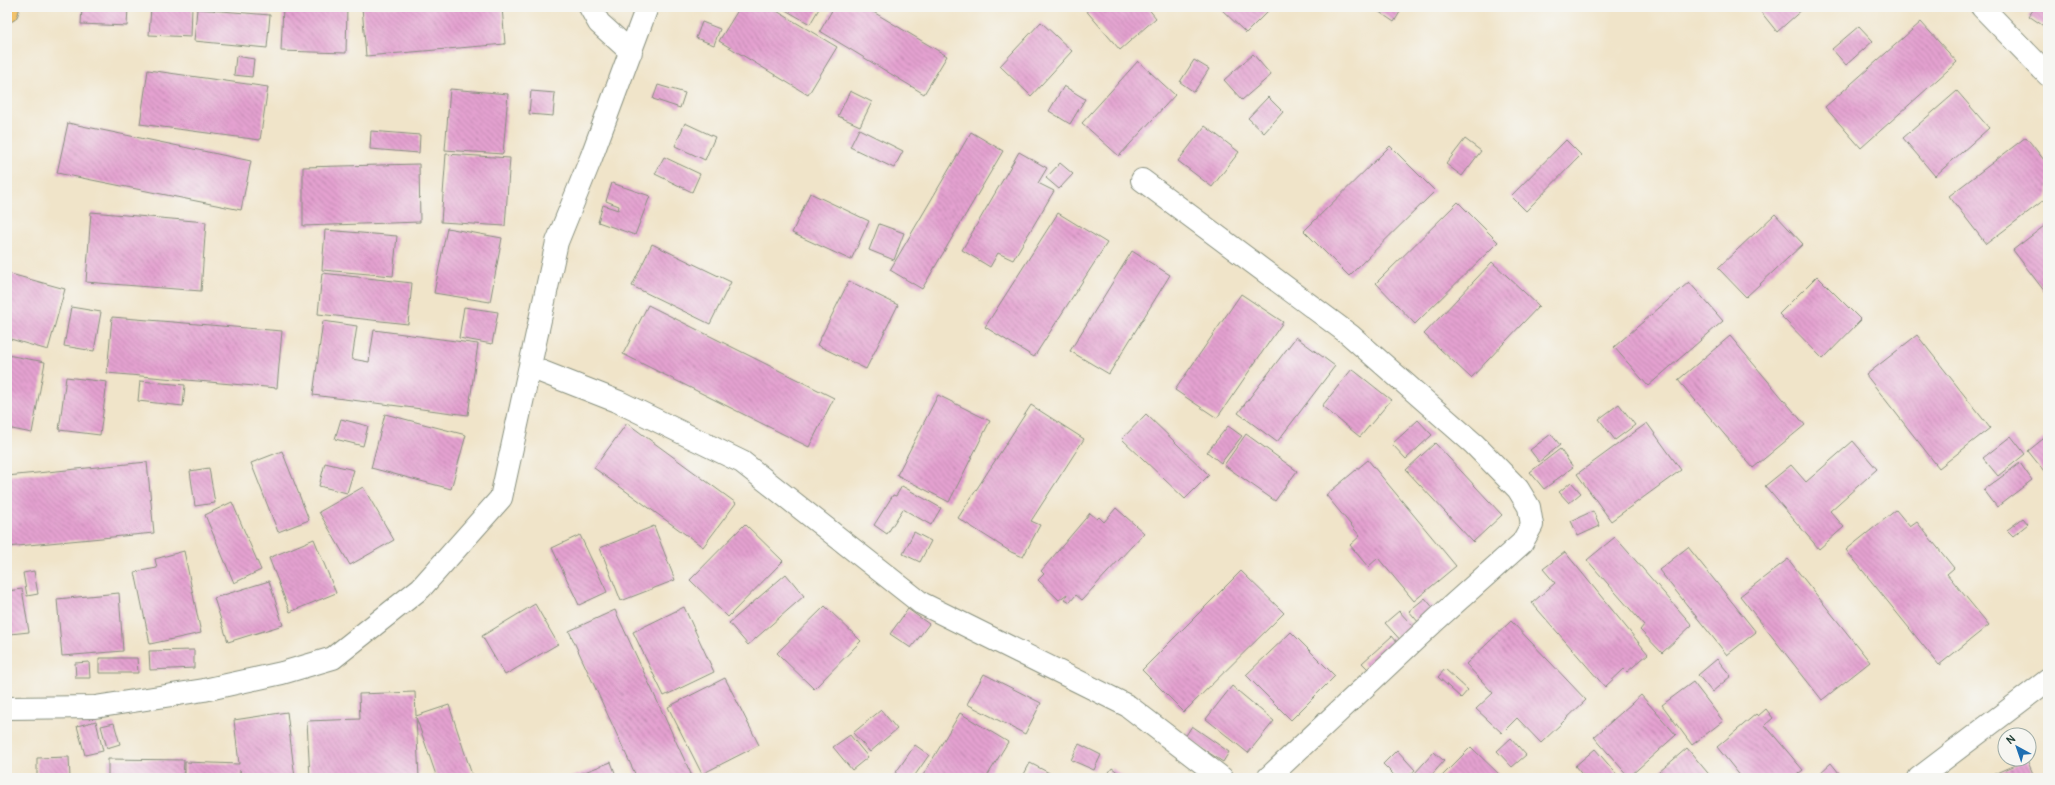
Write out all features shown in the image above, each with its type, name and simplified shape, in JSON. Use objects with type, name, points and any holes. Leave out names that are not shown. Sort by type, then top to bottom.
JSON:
[{"type":"main road","points":[[7,11],[8,7]]},
{"type":"street","points":[[590,7],[599,23],[631,52]]},
{"type":"street","points":[[7,708],[95,707],[204,690],[282,673],[333,658],[421,588],[501,498],[557,242],[647,7]]},
{"type":"street","points":[[1982,7],[2048,75]]},
{"type":"street","points":[[1142,180],[1350,335],[1474,444],[1518,489],[1529,507],[1532,525],[1522,543],[1437,619],[1268,778]]},
{"type":"street","points":[[530,367],[619,402],[742,462],[921,603],[1128,706],[1222,778]]},
{"type":"street","points":[[1919,778],[2048,680]]},
{"type":"building","points":[[82,7],[128,7],[127,26],[81,24]]},
{"type":"building","points":[[151,7],[192,7],[191,37],[149,35]]},
{"type":"building","points":[[259,7],[259,9],[248,8]]},
{"type":"building","points":[[283,7],[347,7],[346,53],[281,51]]},
{"type":"building","points":[[362,7],[502,7],[505,44],[366,56]]},
{"type":"building","points":[[740,7],[770,7],[837,47],[808,95],[719,41]]},
{"type":"building","points":[[780,7],[820,7],[810,24]]},
{"type":"building","points":[[834,7],[865,7],[947,56],[924,94],[820,31]]},
{"type":"building","points":[[1083,7],[1147,7],[1156,18],[1120,50]]},
{"type":"building","points":[[1219,7],[1272,7],[1246,33]]},
{"type":"building","points":[[1372,7],[1403,7],[1394,22]]},
{"type":"building","points":[[1757,7],[1805,7],[1777,32]]},
{"type":"building","points":[[2035,7],[2048,7],[2048,29],[2029,16]]},
{"type":"building","points":[[197,9],[270,15],[267,48],[194,41]]},
{"type":"building","points":[[702,22],[720,29],[714,45],[696,38]]},
{"type":"building","points":[[1041,22],[1072,51],[1031,96],[1000,66]]},
{"type":"building","points":[[1921,22],[1957,62],[1861,148],[1825,107]]},
{"type":"building","points":[[1859,26],[1873,41],[1846,65],[1832,49]]},
{"type":"building","points":[[1253,54],[1271,75],[1242,100],[1224,80]]},
{"type":"building","points":[[236,56],[254,59],[252,77],[234,75]]},
{"type":"building","points":[[1194,60],[1209,69],[1194,92],[1180,82]]},
{"type":"building","points":[[1138,61],[1175,95],[1119,156],[1082,123]]},
{"type":"building","points":[[148,70],[268,87],[260,140],[140,124]]},
{"type":"building","points":[[658,85],[685,93],[680,108],[653,99]]},
{"type":"building","points":[[1064,86],[1085,99],[1070,124],[1049,111]]},
{"type":"building","points":[[450,89],[508,94],[503,154],[445,150]]},
{"type":"building","points":[[531,91],[555,93],[553,116],[529,114]]},
{"type":"building","points":[[850,91],[872,102],[860,126],[838,116]]},
{"type":"building","points":[[1957,91],[1989,128],[1935,176],[1903,138]]},
{"type":"building","points":[[1268,97],[1283,112],[1264,133],[1248,118]]},
{"type":"building","points":[[68,123],[251,161],[241,210],[57,173]]},
{"type":"building","points":[[685,123],[715,137],[705,160],[675,146]]},
{"type":"building","points":[[1205,126],[1239,152],[1212,187],[1178,161]]},
{"type":"building","points":[[859,129],[903,151],[894,168],[850,147]]},
{"type":"building","points":[[371,131],[420,135],[419,153],[370,149]]},
{"type":"building","points":[[971,132],[1003,151],[922,289],[890,270]]},
{"type":"building","points":[[2026,137],[2048,165],[2048,197],[1986,244],[1949,196]]},
{"type":"building","points":[[1465,139],[1481,151],[1462,176],[1446,164]]},
{"type":"building","points":[[1566,140],[1581,155],[1526,211],[1511,196]]},
{"type":"building","points":[[1390,146],[1435,191],[1349,276],[1304,231]]},
{"type":"building","points":[[1019,152],[1047,168],[1038,183],[1054,191],[1013,260],[998,253],[990,267],[962,250]]},
{"type":"building","points":[[446,154],[510,158],[505,226],[441,222]]},
{"type":"building","points":[[664,157],[700,174],[692,192],[655,174]]},
{"type":"building","points":[[1060,163],[1073,174],[1059,189],[1046,178]]},
{"type":"building","points":[[419,164],[420,222],[303,226],[303,167]]},
{"type":"building","points":[[612,183],[650,196],[635,235],[598,222],[603,205],[618,210],[619,206],[606,201]]},
{"type":"building","points":[[810,193],[869,221],[851,260],[792,233]]},
{"type":"building","points":[[1458,202],[1498,242],[1415,324],[1376,283]]},
{"type":"building","points":[[91,212],[206,222],[201,291],[86,282]]},
{"type":"building","points":[[1058,213],[1107,243],[1034,357],[985,327]]},
{"type":"building","points":[[1775,214],[1803,244],[1746,297],[1718,268]]},
{"type":"building","points":[[2048,223],[2048,296],[2013,250]]},
{"type":"building","points":[[879,224],[904,233],[894,260],[869,250]]},
{"type":"building","points":[[447,228],[502,238],[490,302],[434,293]]},
{"type":"building","points":[[325,230],[397,236],[393,276],[322,270]]},
{"type":"building","points":[[652,244],[731,282],[710,324],[632,286]]},
{"type":"building","points":[[1132,251],[1170,275],[1109,374],[1070,351]]},
{"type":"building","points":[[1492,262],[1539,306],[1471,378],[1424,334]]},
{"type":"building","points":[[7,273],[65,289],[48,350],[7,338]]},
{"type":"building","points":[[322,273],[412,283],[408,324],[318,314]]},
{"type":"building","points":[[1817,276],[1861,320],[1823,359],[1779,314]]},
{"type":"building","points":[[849,281],[898,305],[866,369],[817,345]]},
{"type":"building","points":[[1689,282],[1723,321],[1648,386],[1614,347]]},
{"type":"building","points":[[1241,294],[1283,322],[1217,418],[1175,390]]},
{"type":"building","points":[[648,305],[834,398],[809,447],[623,354]]},
{"type":"building","points":[[71,307],[101,312],[94,351],[64,346]]},
{"type":"building","points":[[464,307],[498,312],[492,344],[459,338]]},
{"type":"building","points":[[112,317],[282,331],[277,388],[107,373]]},
{"type":"building","points":[[323,321],[357,326],[352,359],[369,362],[374,330],[478,344],[468,415],[313,395]]},
{"type":"building","points":[[1917,335],[1990,428],[1939,468],[1866,375]]},
{"type":"building","points":[[1730,336],[1805,425],[1753,468],[1678,380]]},
{"type":"building","points":[[1296,337],[1335,366],[1277,442],[1238,413]]},
{"type":"building","points":[[7,355],[45,362],[32,433],[7,428]]},
{"type":"building","points":[[1352,369],[1391,400],[1360,437],[1322,406]]},
{"type":"building","points":[[66,377],[107,382],[100,435],[59,430]]},
{"type":"building","points":[[140,381],[185,385],[183,406],[138,401]]},
{"type":"building","points":[[938,395],[990,421],[949,502],[897,475]]},
{"type":"building","points":[[1619,404],[1635,425],[1615,440],[1599,419]]},
{"type":"building","points":[[1031,405],[1084,439],[1031,521],[1040,525],[1023,557],[1011,552],[958,518]]},
{"type":"building","points":[[385,414],[466,435],[451,489],[371,468]]},
{"type":"building","points":[[1146,414],[1209,475],[1185,499],[1122,439]]},
{"type":"building","points":[[341,419],[368,426],[363,446],[335,439]]},
{"type":"building","points":[[1418,420],[1432,435],[1406,459],[1392,444]]},
{"type":"building","points":[[627,423],[736,503],[703,547],[594,468]]},
{"type":"building","points":[[1647,423],[1681,470],[1611,521],[1577,474]]},
{"type":"building","points":[[1228,426],[1242,436],[1221,463],[1207,452]]},
{"type":"building","points":[[1246,434],[1297,471],[1275,501],[1224,465]]},
{"type":"building","points":[[1551,434],[1560,445],[1539,462],[1530,450]]},
{"type":"building","points":[[2048,435],[2048,476],[2028,451]]},
{"type":"building","points":[[2011,436],[2025,454],[1998,476],[1983,458]]},
{"type":"building","points":[[1853,441],[1877,469],[1830,511],[1844,527],[1819,549],[1765,486],[1791,465],[1806,482]]},
{"type":"building","points":[[1435,443],[1502,515],[1473,542],[1406,470]]},
{"type":"building","points":[[1560,449],[1573,467],[1544,489],[1530,472]]},
{"type":"building","points":[[282,451],[309,520],[278,532],[251,463]]},
{"type":"building","points":[[1368,460],[1456,566],[1414,601],[1378,558],[1368,567],[1350,545],[1360,536],[1326,495]]},
{"type":"building","points":[[147,462],[154,533],[7,547],[7,476]]},
{"type":"building","points":[[325,463],[354,470],[347,493],[319,486]]},
{"type":"building","points":[[2020,463],[2032,480],[1997,507],[1984,490]]},
{"type":"building","points":[[209,468],[215,503],[195,506],[190,471]]},
{"type":"building","points":[[1571,482],[1581,493],[1569,503],[1559,492]]},
{"type":"building","points":[[902,486],[941,508],[931,525],[903,509],[887,534],[874,525],[893,495],[896,496]]},
{"type":"building","points":[[363,487],[394,540],[350,565],[319,512]]},
{"type":"building","points":[[232,502],[261,570],[234,583],[205,515]]},
{"type":"building","points":[[1116,508],[1144,533],[1082,600],[1076,595],[1070,602],[1065,599],[1067,594],[1059,600],[1038,580],[1044,574],[1041,571],[1090,513],[1097,519],[1099,517],[1104,522]]},
{"type":"building","points":[[1896,510],[1910,527],[1917,522],[1954,568],[1947,574],[1989,625],[1939,665],[1846,550]]},
{"type":"building","points":[[1593,511],[1600,526],[1578,536],[1571,521]]},
{"type":"building","points":[[2023,518],[2028,524],[2013,536],[2007,530]]},
{"type":"building","points":[[745,524],[783,561],[728,617],[690,580]]},
{"type":"building","points":[[654,526],[675,580],[621,601],[600,548]]},
{"type":"building","points":[[914,532],[931,541],[920,562],[903,554]]},
{"type":"building","points":[[580,535],[607,592],[579,605],[552,548]]},
{"type":"building","points":[[1615,537],[1692,625],[1662,653],[1640,630],[1644,625],[1587,560]]},
{"type":"building","points":[[314,539],[336,593],[290,612],[269,558]]},
{"type":"building","points":[[1688,547],[1756,632],[1727,655],[1659,570]]},
{"type":"building","points":[[184,551],[201,633],[150,644],[135,572],[157,568],[155,559]]},
{"type":"building","points":[[1565,552],[1648,654],[1627,672],[1624,669],[1605,687],[1532,603],[1555,583],[1543,569]]},
{"type":"building","points":[[1788,559],[1870,662],[1822,700],[1740,596]]},
{"type":"building","points":[[34,571],[38,594],[27,596],[23,573]]},
{"type":"building","points":[[1241,571],[1284,613],[1184,712],[1142,670]]},
{"type":"building","points":[[786,574],[804,596],[748,645],[729,623]]},
{"type":"building","points":[[269,581],[283,625],[228,642],[214,598]]},
{"type":"building","points":[[22,589],[29,632],[10,634],[7,615],[7,591]]},
{"type":"building","points":[[119,593],[123,651],[62,656],[57,599]]},
{"type":"building","points":[[1425,598],[1440,616],[1424,629],[1409,611]]},
{"type":"building","points":[[535,604],[558,644],[505,675],[482,636]]},
{"type":"building","points":[[825,606],[861,641],[814,689],[777,653]]},
{"type":"building","points":[[684,607],[714,672],[664,696],[633,632]]},
{"type":"building","points":[[908,609],[929,624],[911,648],[890,634]]},
{"type":"building","points":[[615,610],[691,774],[683,778],[637,778],[569,631]]},
{"type":"building","points":[[1399,611],[1418,632],[1404,644],[1385,623]]},
{"type":"building","points":[[1511,621],[1586,700],[1541,743],[1517,718],[1502,733],[1476,709],[1493,693],[1466,664]]},
{"type":"building","points":[[1291,632],[1335,676],[1291,720],[1246,675]]},
{"type":"building","points":[[1392,636],[1402,648],[1373,674],[1362,663]]},
{"type":"building","points":[[194,650],[194,668],[150,670],[149,651]]},
{"type":"building","points":[[99,658],[137,658],[138,673],[99,673]]},
{"type":"building","points":[[1717,659],[1731,676],[1712,692],[1698,675]]},
{"type":"building","points":[[89,662],[90,678],[76,678],[75,663]]},
{"type":"building","points":[[1445,669],[1468,690],[1461,698],[1438,677]]},
{"type":"building","points":[[984,674],[1041,703],[1025,734],[967,704]]},
{"type":"building","points":[[725,678],[759,745],[702,774],[668,707]]},
{"type":"building","points":[[1693,682],[1723,721],[1692,745],[1662,705]]},
{"type":"building","points":[[1232,686],[1274,721],[1248,753],[1206,719]]},
{"type":"building","points":[[415,692],[416,716],[449,705],[473,778],[437,778],[416,717],[419,778],[310,778],[307,721],[360,719],[359,694]]},
{"type":"building","points":[[1641,695],[1676,735],[1629,777],[1594,737]]},
{"type":"building","points":[[1766,709],[1773,718],[1765,725],[1803,770],[1793,778],[1742,778],[1717,747],[1756,714],[1758,716]]},
{"type":"building","points":[[881,710],[897,729],[870,752],[853,733]]},
{"type":"building","points":[[287,712],[295,778],[241,778],[240,770],[240,778],[185,778],[185,762],[239,764],[234,720]]},
{"type":"building","points":[[960,713],[1008,742],[986,778],[922,777]]},
{"type":"building","points":[[96,721],[103,751],[85,755],[77,726]]},
{"type":"building","points":[[114,723],[120,744],[107,748],[101,726]]},
{"type":"building","points":[[1192,726],[1229,752],[1223,762],[1185,737]]},
{"type":"building","points":[[850,735],[868,757],[852,770],[833,747]]},
{"type":"building","points":[[1511,738],[1526,755],[1512,767],[1497,751]]},
{"type":"building","points":[[1079,744],[1101,755],[1094,770],[1071,760]]},
{"type":"building","points":[[915,745],[929,755],[913,778],[892,778]]},
{"type":"building","points":[[1471,747],[1503,778],[1440,778]]},
{"type":"building","points":[[1687,748],[1712,778],[1652,778]]},
{"type":"building","points":[[1595,749],[1620,778],[1585,778],[1575,766]]},
{"type":"building","points":[[1397,750],[1415,770],[1406,778],[1397,778],[1383,764]]},
{"type":"building","points":[[1434,752],[1444,761],[1429,778],[1418,778],[1414,774]]},
{"type":"building","points":[[69,757],[70,778],[37,778],[37,758]]},
{"type":"building","points":[[108,759],[184,760],[183,778],[108,778]]},
{"type":"building","points":[[611,762],[617,778],[569,778]]},
{"type":"building","points":[[1030,763],[1059,778],[1022,778]]},
{"type":"building","points":[[1831,763],[1843,778],[1823,778],[1819,774]]},
{"type":"building","points":[[2011,767],[2030,767],[2034,776],[2030,778],[1986,778]]},
{"type":"building","points":[[1112,768],[1126,778],[1105,778]]}]
